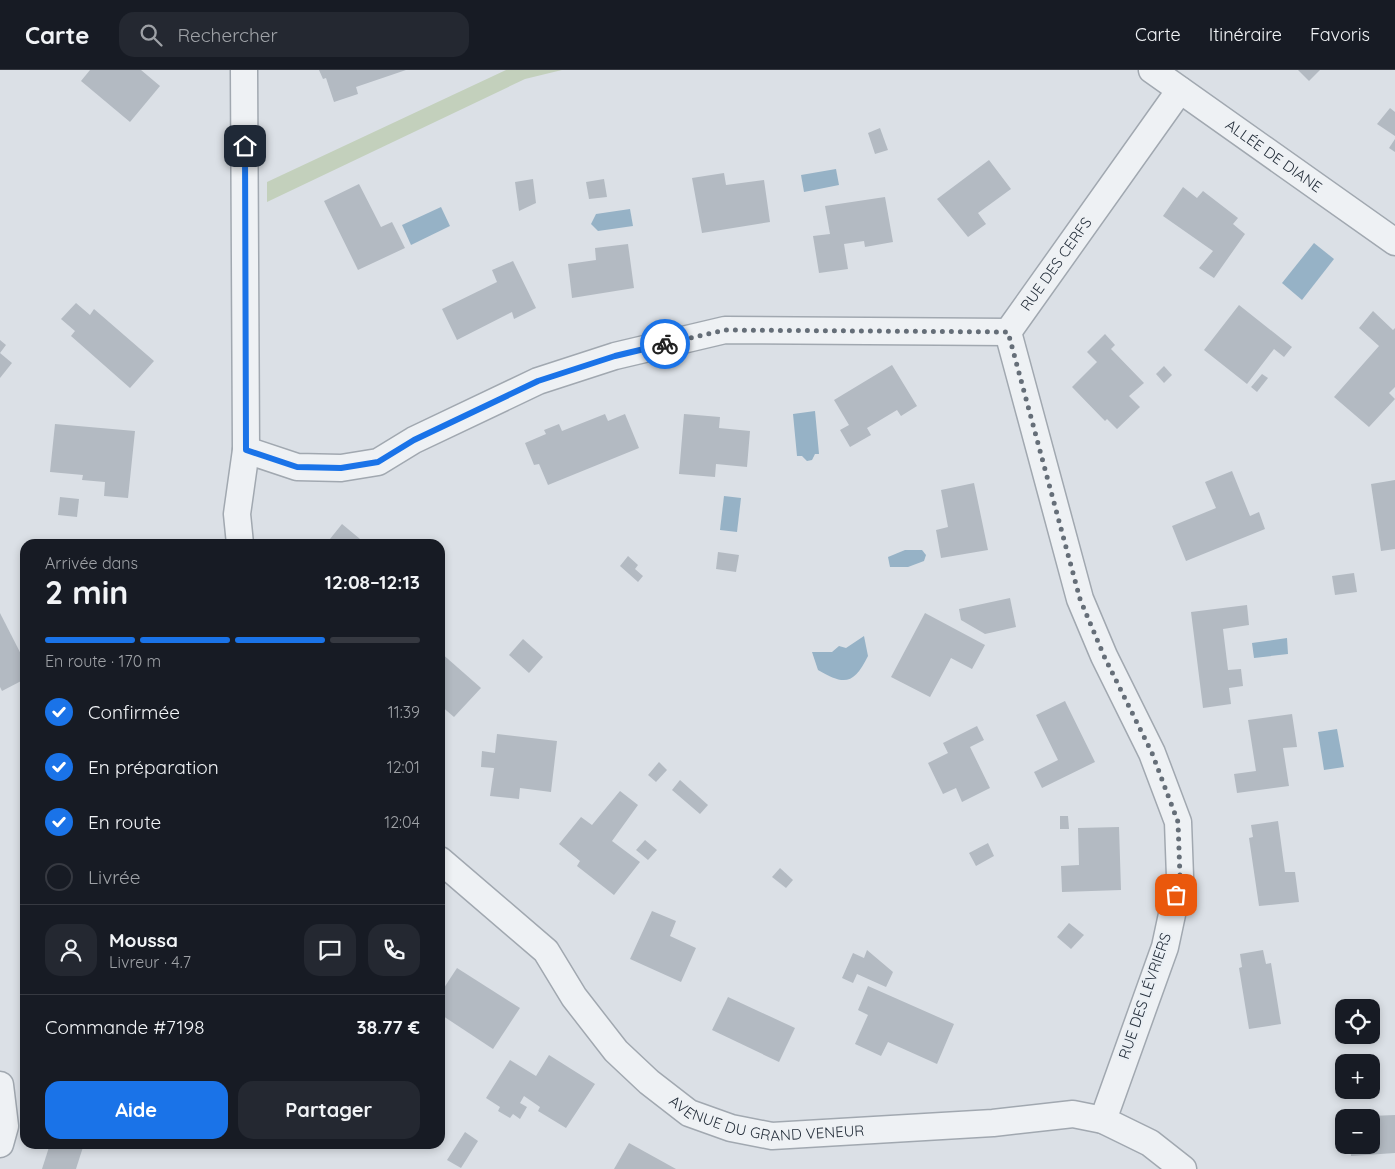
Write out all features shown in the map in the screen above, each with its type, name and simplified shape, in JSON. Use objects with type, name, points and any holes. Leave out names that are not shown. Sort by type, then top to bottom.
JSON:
[{"type":"street","points":[[240,539],[237,514],[246,450],[244,70]]},
{"type":"street","name":"ALLÉE DE DIANE","points":[[1152,70],[1395,242]]},
{"type":"street","name":"RUE DES CERFS","points":[[1008,332],[1180,90]]},
{"type":"street","points":[[246,450],[297,467],[341,468],[378,462],[414,440],[538,381],[615,356],[725,330],[1008,332]]},
{"type":"street","name":"RUE DES LÉVRIERS","points":[[1008,332],[1080,599],[1104,656],[1152,753],[1178,822],[1180,877],[1165,946],[1102,1120]]},
{"type":"street","name":"AVENUE DU GRAND VENEUR","points":[[445,864],[546,951],[574,997],[616,1051],[650,1082],[689,1113],[731,1128],[772,1136],[993,1123],[1073,1114],[1102,1120],[1150,1143],[1183,1169]]},
{"type":"street","points":[[0,1085],[5,1126],[0,1144]]},
{"type":"green space","points":[[506,70],[562,70],[525,79],[267,202],[267,182]]},
{"type":"water","points":[[836,169],[839,185],[804,192],[801,175]]},
{"type":"water","points":[[441,207],[450,226],[411,245],[402,225]]},
{"type":"water","points":[[630,209],[633,226],[598,231],[591,224],[596,214]]},
{"type":"water","points":[[1314,243],[1334,259],[1302,300],[1282,283]]},
{"type":"water","points":[[815,411],[819,454],[815,454],[812,460],[807,461],[802,456],[797,456],[793,414]]},
{"type":"water","points":[[724,496],[741,498],[737,532],[720,530]]},
{"type":"water","points":[[905,550],[922,550],[926,555],[924,561],[908,567],[890,567],[888,557]]},
{"type":"water","points":[[864,636],[868,656],[853,677],[848,680],[842,680],[818,670],[812,652],[832,652],[839,646],[846,648]]},
{"type":"water","points":[[1287,638],[1288,654],[1254,658],[1252,643]]},
{"type":"water","points":[[1337,729],[1344,767],[1324,770],[1318,732]]},
{"type":"building","points":[[90,70],[141,70],[160,86],[130,122],[81,81]]},
{"type":"building","points":[[319,70],[406,70],[356,87],[358,94],[334,102],[326,78],[323,79]]},
{"type":"building","points":[[1298,70],[1320,70],[1309,81]]},
{"type":"building","points":[[1390,108],[1395,112],[1395,136],[1377,124]]},
{"type":"building","points":[[880,128],[888,150],[875,154],[868,133]]},
{"type":"building","points":[[1395,139],[1395,152],[1389,148]]},
{"type":"building","points":[[989,160],[1011,189],[978,213],[986,224],[968,237],[937,199]]},
{"type":"building","points":[[724,173],[726,185],[764,180],[770,222],[702,233],[692,178]]},
{"type":"building","points":[[533,179],[536,203],[519,211],[515,182]]},
{"type":"building","points":[[604,179],[607,197],[589,199],[586,182]]},
{"type":"building","points":[[359,184],[381,227],[392,222],[405,248],[358,270],[324,201]]},
{"type":"building","points":[[1183,187],[1197,198],[1203,191],[1238,218],[1233,224],[1245,234],[1214,278],[1199,268],[1213,251],[1163,216]]},
{"type":"building","points":[[885,197],[893,242],[865,247],[864,241],[844,244],[848,269],[819,273],[813,236],[830,234],[825,206]]},
{"type":"building","points":[[628,244],[634,288],[572,298],[568,264],[596,260],[595,248]]},
{"type":"building","points":[[513,261],[536,308],[514,319],[512,312],[457,340],[442,309],[497,282],[492,270]]},
{"type":"building","points":[[76,303],[90,315],[94,309],[154,361],[130,388],[71,336],[75,331],[61,319]]},
{"type":"building","points":[[1239,305],[1292,347],[1284,357],[1274,349],[1247,384],[1204,350]]},
{"type":"building","points":[[1373,311],[1393,330],[1395,328],[1395,387],[1389,393],[1395,399],[1369,427],[1334,397],[1379,346],[1359,328]]},
{"type":"building","points":[[1105,334],[1115,345],[1111,349],[1144,383],[1129,396],[1140,407],[1117,429],[1107,419],[1105,421],[1072,387],[1097,362],[1087,352]]},
{"type":"building","points":[[0,340],[6,345],[0,353]]},
{"type":"building","points":[[0,353],[12,363],[0,378]]},
{"type":"building","points":[[892,365],[917,406],[901,416],[897,410],[867,428],[871,435],[850,447],[840,430],[849,425],[834,400]]},
{"type":"building","points":[[1164,366],[1172,375],[1164,383],[1156,374]]},
{"type":"building","points":[[1262,374],[1268,378],[1257,392],[1251,387]]},
{"type":"building","points":[[605,414],[608,421],[625,414],[639,448],[548,485],[539,464],[534,465],[525,443],[546,434],[544,430],[559,424],[562,431]]},
{"type":"building","points":[[684,414],[720,417],[719,428],[750,431],[747,467],[716,464],[715,477],[679,474]]},
{"type":"building","points":[[55,424],[135,431],[128,498],[104,496],[105,482],[82,480],[83,475],[50,472]]},
{"type":"building","points":[[1232,471],[1250,516],[1259,512],[1265,529],[1186,561],[1172,526],[1216,508],[1205,482]]},
{"type":"building","points":[[1395,480],[1395,549],[1381,551],[1371,484]]},
{"type":"building","points":[[974,483],[988,550],[941,558],[936,530],[948,527],[941,490]]},
{"type":"building","points":[[60,497],[79,499],[77,517],[58,515]]},
{"type":"building","points":[[342,524],[360,539],[330,539]]},
{"type":"building","points":[[718,552],[739,555],[736,572],[716,569]]},
{"type":"building","points":[[628,556],[638,565],[635,569],[643,576],[638,582],[620,566]]},
{"type":"building","points":[[1354,573],[1357,592],[1335,595],[1332,576]]},
{"type":"building","points":[[1010,598],[1016,627],[985,634],[961,620],[959,609]]},
{"type":"building","points":[[1247,605],[1249,625],[1223,629],[1228,670],[1241,669],[1243,686],[1229,688],[1231,704],[1203,708],[1191,612]]},
{"type":"building","points":[[0,613],[20,652],[20,682],[2,691],[0,687]]},
{"type":"building","points":[[925,613],[985,645],[972,669],[951,658],[930,697],[891,677]]},
{"type":"building","points":[[523,639],[543,657],[529,673],[509,655]]},
{"type":"building","points":[[445,656],[481,688],[454,717],[445,709]]},
{"type":"building","points":[[1065,701],[1095,762],[1042,788],[1034,772],[1058,760],[1036,715]]},
{"type":"building","points":[[1292,714],[1297,747],[1283,748],[1289,786],[1237,793],[1234,774],[1256,771],[1248,720]]},
{"type":"building","points":[[977,726],[984,740],[970,747],[990,788],[962,802],[956,788],[943,794],[928,763],[948,753],[943,743]]},
{"type":"building","points":[[497,734],[557,741],[551,792],[520,788],[519,799],[490,796],[494,768],[481,767],[482,751],[495,753]]},
{"type":"building","points":[[659,762],[667,770],[656,782],[648,775]]},
{"type":"building","points":[[680,780],[708,805],[700,814],[672,790]]},
{"type":"building","points":[[620,791],[638,805],[612,841],[640,862],[614,895],[577,866],[580,861],[559,844],[581,817],[592,825]]},
{"type":"building","points":[[1060,816],[1068,816],[1069,829],[1060,829]]},
{"type":"building","points":[[1278,821],[1285,872],[1295,872],[1299,902],[1259,906],[1249,838],[1253,837],[1251,825]]},
{"type":"building","points":[[1119,827],[1121,890],[1062,892],[1061,866],[1079,865],[1078,828]]},
{"type":"building","points":[[645,840],[657,850],[648,860],[636,850]]},
{"type":"building","points":[[988,843],[994,856],[976,866],[969,853]]},
{"type":"building","points":[[780,868],[793,880],[786,888],[772,877]]},
{"type":"building","points":[[652,911],[676,921],[670,936],[696,948],[681,982],[630,959]]},
{"type":"building","points":[[1069,923],[1084,935],[1071,949],[1057,937]]},
{"type":"building","points":[[867,950],[893,972],[886,987],[857,974],[853,983],[842,978],[853,953],[864,958]]},
{"type":"building","points":[[1263,950],[1266,964],[1271,963],[1281,1024],[1249,1029],[1239,968],[1242,967],[1240,954]]},
{"type":"building","points":[[457,968],[520,1008],[493,1049],[445,1017],[445,986]]},
{"type":"building","points":[[868,986],[954,1024],[937,1064],[888,1042],[881,1056],[855,1044],[868,1015],[858,1010]]},
{"type":"building","points":[[728,997],[795,1028],[779,1062],[712,1030]]},
{"type":"building","points":[[549,1055],[595,1084],[566,1128],[538,1111],[540,1107],[524,1096],[520,1103],[527,1107],[520,1119],[513,1114],[510,1118],[498,1111],[500,1107],[486,1098],[510,1060],[536,1076]]},
{"type":"building","points":[[1395,1115],[1395,1153],[1351,1156],[1351,1154],[1380,1154],[1380,1116]]},
{"type":"building","points":[[465,1132],[478,1141],[461,1168],[447,1160]]},
{"type":"building","points":[[629,1143],[676,1169],[614,1169]]},
{"type":"building","points":[[48,1149],[82,1149],[76,1169],[42,1169]]},
{"type":"way so far","points":[[665,344],[725,330],[1008,332],[1080,599],[1104,656],[1152,753],[1178,822],[1180,877],[1176,895]]},
{"type":"route","points":[[245,146],[246,450],[297,467],[341,468],[378,462],[414,440],[538,381],[615,356],[665,344]]}]
